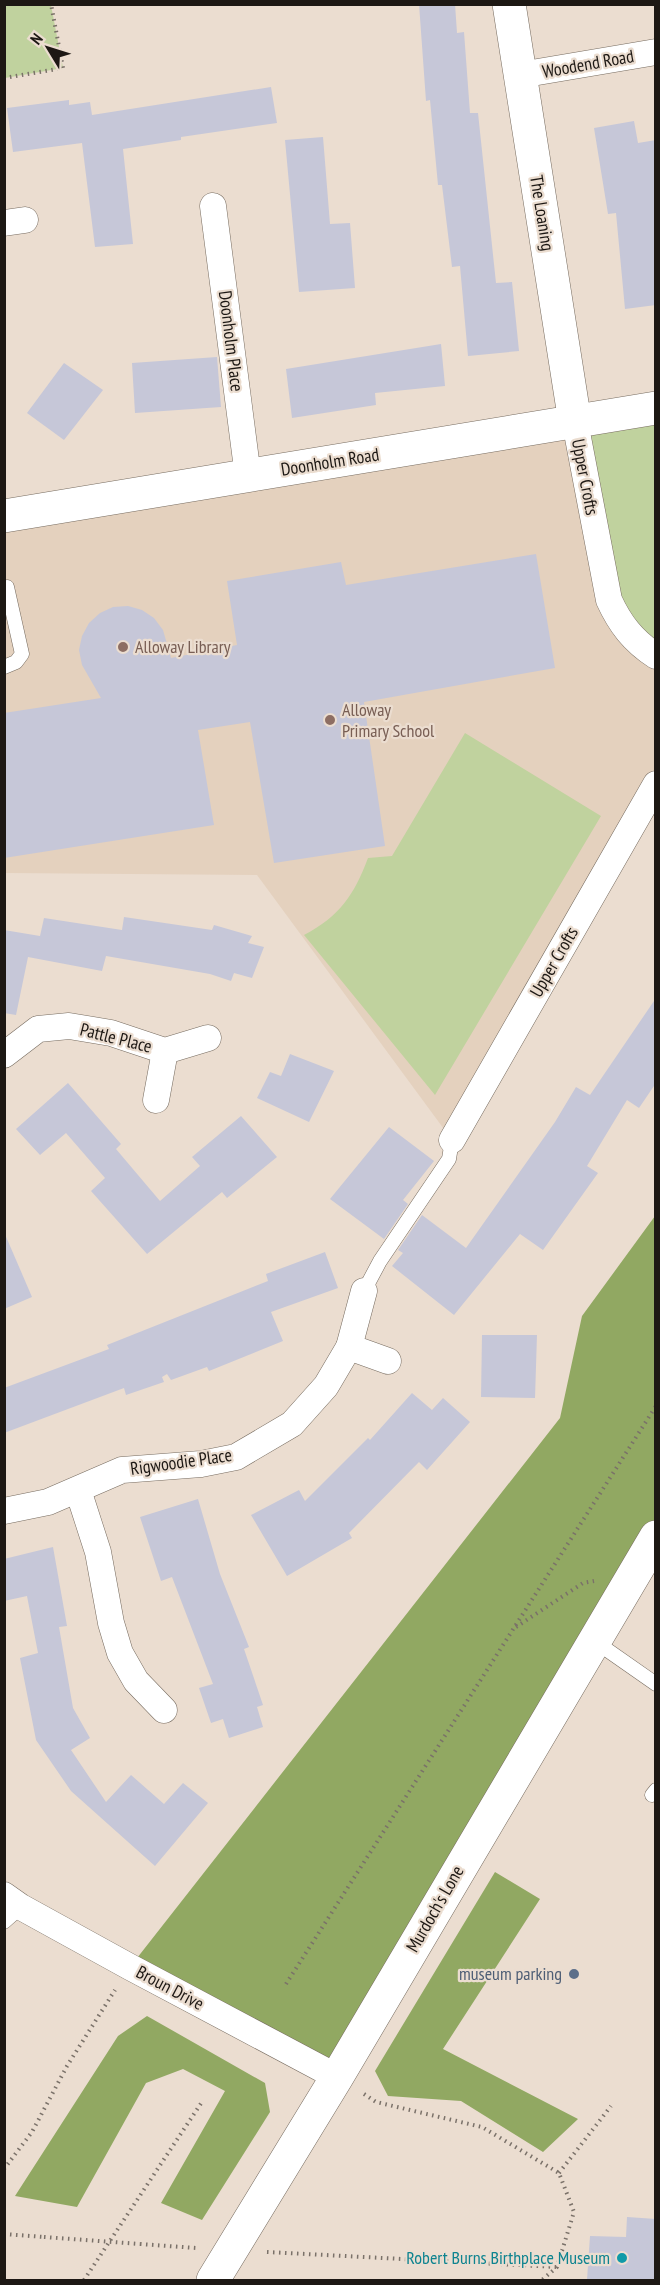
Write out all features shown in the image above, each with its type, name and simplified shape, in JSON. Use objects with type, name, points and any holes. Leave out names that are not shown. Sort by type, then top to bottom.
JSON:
[{"type":"street","name":"The Loaning","points":[[509,4],[575,422]]},
{"type":"street","name":"Woodend Road","points":[[520,75],[656,52]]},
{"type":"street","name":"Doonholm Place","points":[[213,206],[248,476]]},
{"type":"street","name":"Doonholm Road","points":[[4,516],[656,408]]},
{"type":"street","name":"Upper Crofts","points":[[575,422],[609,600],[619,623],[644,648],[656,656]]},
{"type":"street","name":"Upper Crofts","points":[[452,1140],[656,784]]},
{"type":"street","name":"Pattle Place","points":[[4,1055],[38,1029],[69,1026],[111,1033],[165,1051],[208,1038]]},
{"type":"street","name":"Pattle Place","points":[[156,1100],[165,1051]]},
{"type":"street","name":"Rigwoodie Place","points":[[4,1511],[48,1502],[122,1470],[201,1464],[236,1457],[292,1424],[326,1386],[350,1347],[364,1291]]},
{"type":"street","points":[[350,1347],[388,1361]]},
{"type":"street","points":[[78,1490],[98,1552],[111,1623],[120,1653],[136,1681],[164,1710]]},
{"type":"street","name":"Murdoch's Lone","points":[[213,2280],[337,2077],[593,1640],[656,1537]]},
{"type":"street","name":"Broun Drive","points":[[10,1908],[130,1967],[337,2077]]},
{"type":"lane","points":[[4,667],[16,662],[22,654],[7,587]]},
{"type":"lane","points":[[364,1291],[380,1261],[449,1159],[452,1140]]},
{"type":"lane","points":[[593,1640],[656,1684]]},
{"type":"path","points":[[4,78],[63,68],[51,4]]},
{"type":"path","points":[[286,1984],[656,1406]]},
{"type":"path","points":[[514,1629],[583,1583],[610,1579],[637,1568]]},
{"type":"path","points":[[4,2169],[32,2132],[67,2067],[130,1967]]},
{"type":"path","points":[[337,2077],[376,2102],[482,2127],[559,2173],[574,2212],[556,2267],[543,2280]]},
{"type":"path","points":[[84,2280],[201,2102]]},
{"type":"path","points":[[559,2173],[611,2106]]},
{"type":"path","points":[[4,2235],[231,2251],[556,2267]]},
{"type":"shaded area","name":"Alloway Primary School","points":[[575,422],[655,656],[655,785],[452,1140],[257,875],[5,873],[5,516]]},
{"type":"green space","points":[[5,4],[51,5],[63,68],[5,78]]},
{"type":"green space","points":[[655,408],[655,656],[619,623],[575,422]]},
{"type":"green space","points":[[465,733],[601,816],[435,1095],[304,935],[327,920],[344,903],[357,883],[368,858],[392,856]]},
{"type":"green space","points":[[655,1216],[655,1537],[337,2077],[130,1967],[560,1418],[582,1316]]},
{"type":"green space","points":[[495,1872],[540,1899],[443,2049],[578,2119],[543,2152],[461,2101],[388,2096],[375,2071]]},
{"type":"green space","points":[[147,2016],[265,2083],[270,2112],[202,2220],[161,2203],[225,2091],[183,2069],[146,2083],[77,2207],[15,2196],[118,2036]]},
{"type":"building","points":[[419,4],[455,4],[457,33],[464,32],[470,113],[478,113],[496,283],[512,282],[519,351],[468,356],[460,266],[452,267],[442,185],[438,185],[430,100],[426,101]]},
{"type":"building","points":[[271,87],[277,123],[181,137],[181,140],[123,149],[133,244],[95,247],[82,143],[13,152],[7,108],[69,100],[69,105],[90,102],[92,115]]},
{"type":"building","points":[[634,121],[638,143],[656,140],[656,305],[625,309],[616,213],[608,214],[594,128]]},
{"type":"building","points":[[323,137],[330,224],[350,223],[355,288],[299,292],[285,140]]},
{"type":"building","points":[[441,344],[445,386],[375,393],[376,405],[292,418],[286,369]]},
{"type":"building","points":[[217,357],[221,407],[135,413],[132,363]]},
{"type":"building","points":[[64,363],[103,390],[64,440],[27,413]]},
{"type":"building","points":[[536,554],[555,668],[364,702],[385,846],[274,863],[250,722],[198,730],[214,825],[4,858],[4,713],[101,698],[82,665],[79,650],[82,636],[89,623],[100,613],[113,607],[128,606],[142,610],[154,618],[163,630],[171,658],[237,645],[227,581],[341,562],[346,585]]},
{"type":"building","points":[[124,917],[212,930],[214,925],[252,936],[248,943],[264,947],[252,978],[234,973],[231,981],[210,974],[106,956],[102,971],[28,957],[16,1015],[4,1013],[4,930],[40,936],[44,918],[122,930]]},
{"type":"building","points":[[656,998],[656,1083],[639,1108],[627,1100],[587,1166],[598,1173],[543,1250],[520,1234],[454,1315],[392,1266],[403,1253],[398,1250],[422,1215],[466,1248],[555,1122],[576,1087],[590,1095]]},
{"type":"building","points":[[290,1054],[334,1071],[309,1122],[257,1098],[270,1072],[281,1076]]},
{"type":"building","points":[[68,1083],[121,1144],[116,1149],[160,1201],[200,1166],[192,1157],[241,1116],[277,1157],[227,1198],[222,1192],[147,1254],[91,1191],[105,1178],[66,1133],[40,1155],[16,1129]]},
{"type":"building","points":[[389,1127],[434,1161],[403,1200],[408,1204],[384,1239],[330,1199]]},
{"type":"building","points":[[4,1232],[32,1297],[4,1309]]},
{"type":"building","points":[[325,1252],[338,1288],[271,1312],[283,1341],[209,1371],[207,1367],[171,1380],[167,1374],[162,1377],[164,1382],[126,1395],[124,1388],[4,1433],[4,1388],[109,1349],[107,1345],[268,1281],[266,1274]]},
{"type":"building","points":[[482,1335],[537,1335],[535,1398],[481,1397]]},
{"type":"building","points":[[412,1393],[432,1410],[443,1398],[470,1422],[427,1470],[419,1462],[349,1533],[352,1538],[287,1576],[251,1515],[299,1490],[305,1501],[368,1438],[370,1440]]},
{"type":"building","points":[[198,1499],[220,1574],[249,1647],[244,1649],[263,1705],[257,1707],[263,1727],[229,1738],[223,1719],[211,1723],[199,1688],[213,1684],[172,1577],[161,1581],[140,1517]]},
{"type":"building","points":[[53,1547],[67,1626],[59,1627],[73,1708],[90,1738],[71,1750],[106,1802],[131,1775],[164,1804],[183,1783],[208,1803],[155,1866],[71,1791],[36,1740],[20,1658],[38,1653],[27,1596],[4,1601],[4,1559]]},
{"type":"building","name":"Robert Burns Birthplace Museum","points":[[627,2217],[656,2219],[656,2280],[587,2280],[590,2236],[626,2237]]},
{"type":"place","name":"Alloway Library","points":[[123,647]]},
{"type":"place","name":"Alloway Primary School","points":[[330,720]]},
{"type":"place","name":"museum parking","points":[[574,1974]]},
{"type":"place","name":"Robert Burns Birthplace Museum","points":[[622,2258]]}]
